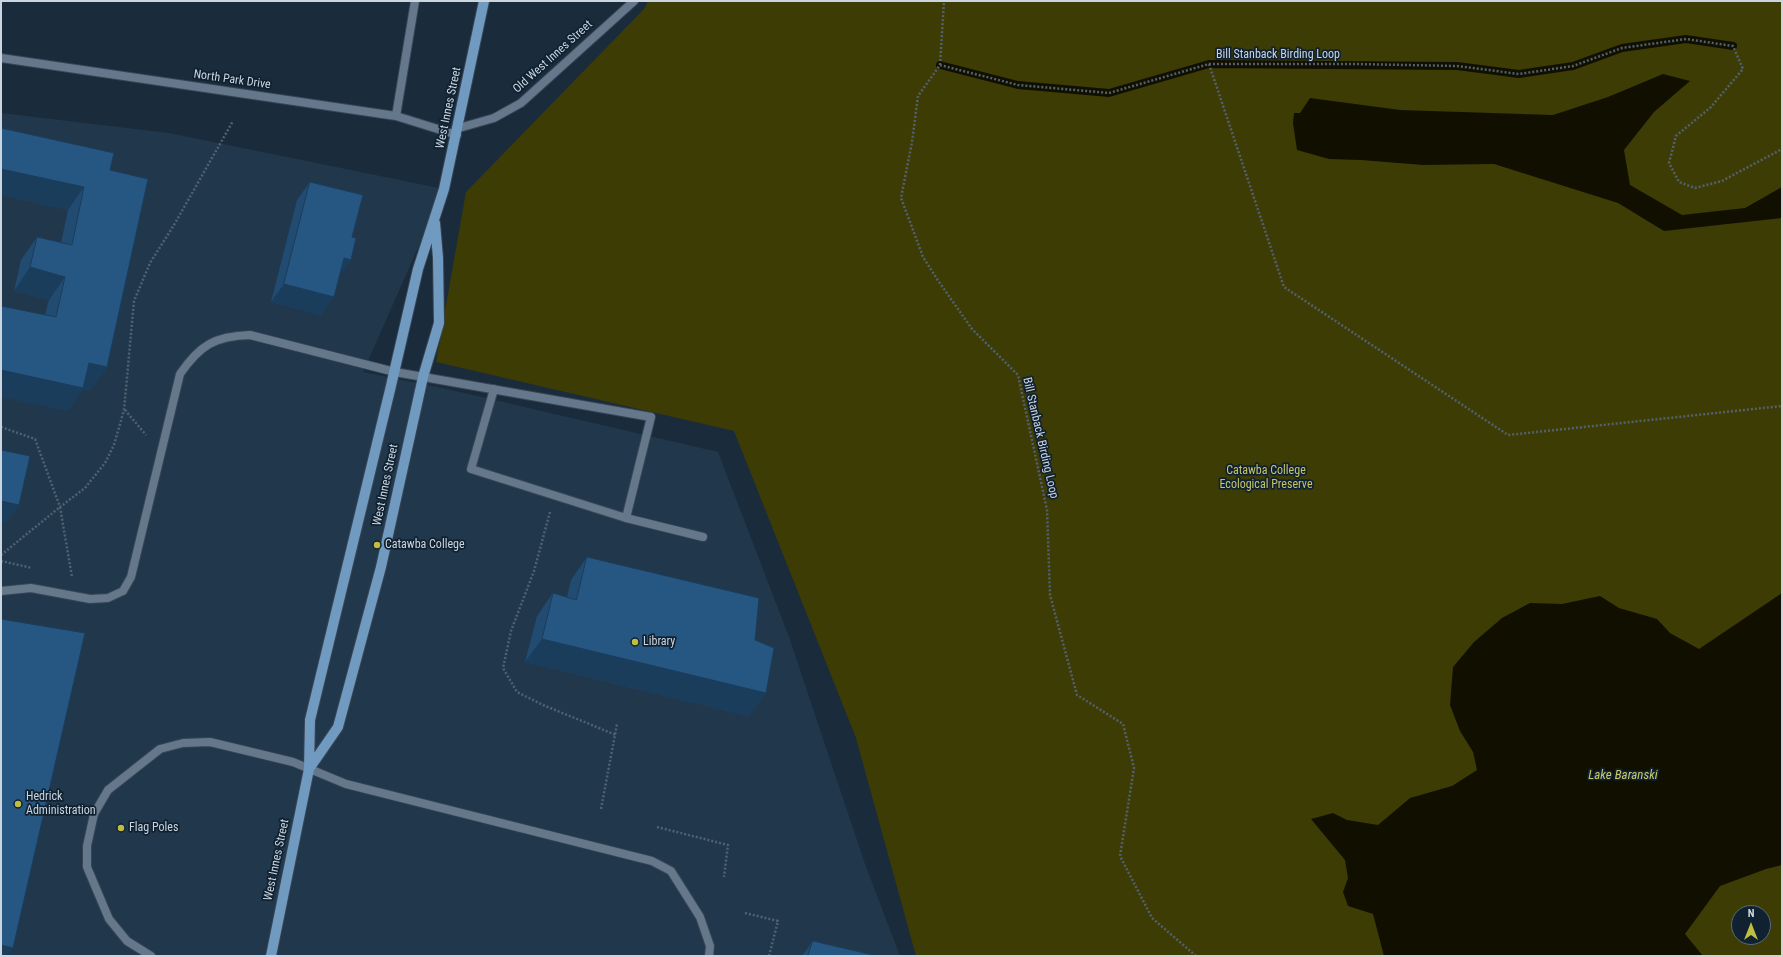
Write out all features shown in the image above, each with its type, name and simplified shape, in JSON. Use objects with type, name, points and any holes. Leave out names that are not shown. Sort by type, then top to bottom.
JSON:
[{"type":"main road","name":"West Innes Street","points":[[270,956],[309,769],[310,720],[395,372],[418,269],[435,220],[458,132],[484,1]]},
{"type":"main road","name":"West Innes Street","points":[[309,769],[338,727],[381,567],[423,377],[439,323],[438,258],[435,220]]},
{"type":"street","points":[[396,116],[415,1]]},
{"type":"street","name":"Old West Innes Street","points":[[458,132],[494,118],[521,103],[634,1]]},
{"type":"street","name":"North Park Drive","points":[[1,58],[396,116],[458,132]]},
{"type":"street","points":[[1,591],[31,588],[90,599],[108,598],[123,591],[131,577],[180,374],[193,356],[210,344],[229,336],[250,335],[395,372],[651,417],[626,518]]},
{"type":"street","points":[[494,389],[471,469],[626,518],[703,537]]},
{"type":"street","points":[[151,956],[127,941],[109,919],[87,867],[87,846],[94,814],[108,790],[160,749],[183,743],[210,742],[293,762],[346,784],[652,861],[671,871],[700,917],[710,946],[709,956]]},
{"type":"path","points":[[940,65],[944,1]]},
{"type":"path","name":"Bill Stanback Birding Loop","points":[[1196,956],[1152,918],[1120,856],[1134,768],[1123,724],[1077,695],[1050,595],[1047,510],[1018,375],[972,330],[937,279],[923,257],[902,198],[912,142],[918,96],[940,65],[1018,85],[1109,93],[1209,64],[1355,64],[1449,66],[1519,74],[1573,66],[1622,48],[1686,39],[1733,46],[1743,69],[1711,107],[1676,136],[1669,163],[1679,182],[1695,188],[1722,182],[1782,149]]},
{"type":"path","points":[[1209,64],[1284,287],[1508,435],[1782,406]]},
{"type":"path","points":[[1,555],[85,488],[105,463],[114,445],[124,410],[134,301],[150,263],[174,226],[234,121]]},
{"type":"path","points":[[124,410],[161,453]]},
{"type":"path","points":[[1,427],[35,439],[60,507],[72,577],[65,576]]},
{"type":"path","points":[[554,495],[534,571],[511,631],[503,668],[517,692],[543,705],[616,735]]},
{"type":"path","points":[[1,561],[37,569]]},
{"type":"path","points":[[601,809],[617,724]]},
{"type":"path","points":[[657,827],[728,845],[724,877]]},
{"type":"path","points":[[745,913],[778,921],[769,956]]},
{"type":"shaded area","name":"Catawba College","points":[[1,113],[169,133],[444,189],[363,372],[447,389],[718,452],[789,637],[865,864],[900,956],[1,956]]},
{"type":"green space","name":"Catawba College Ecological Preserve","points":[[648,1],[1782,1],[1782,956],[916,956],[856,738],[734,431],[436,362],[466,192],[644,9]]},
{"type":"water","points":[[1663,74],[1690,81],[1654,112],[1624,150],[1630,185],[1682,215],[1745,208],[1782,187],[1782,218],[1664,231],[1618,203],[1494,164],[1423,165],[1329,159],[1297,150],[1293,123],[1294,113],[1300,113],[1310,98],[1400,110],[1553,115],[1608,97]]},
{"type":"water","name":"Lake Baranski","points":[[1782,593],[1782,865],[1766,869],[1720,886],[1685,934],[1703,956],[1384,956],[1373,914],[1348,906],[1343,892],[1348,878],[1345,860],[1311,819],[1333,813],[1347,820],[1378,825],[1410,798],[1452,786],[1477,770],[1473,752],[1460,731],[1450,705],[1453,667],[1474,642],[1502,618],[1530,603],[1562,604],[1600,596],[1619,608],[1657,619],[1670,633],[1699,649]]},
{"type":"building","points":[[1,128],[114,153],[110,170],[148,179],[107,367],[89,363],[83,388],[1,370],[1,306],[56,317],[65,277],[30,267],[37,237],[72,245],[84,187],[1,169]]},
{"type":"building","points":[[310,182],[363,195],[352,237],[356,238],[351,260],[344,258],[334,297],[284,284]]},
{"type":"building","points":[[1,450],[30,456],[19,505],[1,501]]},
{"type":"building","name":"Library","points":[[587,557],[759,598],[755,640],[774,648],[766,693],[542,639],[553,593],[576,600]]},
{"type":"building","name":"Hedrick Administration","points":[[1,619],[85,633],[13,948],[1,945]]},
{"type":"building","points":[[813,941],[877,956],[808,956]]},
{"type":"waterway","points":[[940,65],[1018,85],[1109,93],[1209,64],[1457,66],[1519,74],[1573,66],[1622,48],[1686,39],[1733,46]]},
{"type":"place","name":"Catawba College","points":[[377,545]]},
{"type":"place","name":"Library","points":[[635,642]]},
{"type":"place","name":"Hedrick Administration","points":[[18,804]]},
{"type":"place","name":"Flag Poles","points":[[121,828]]}]
